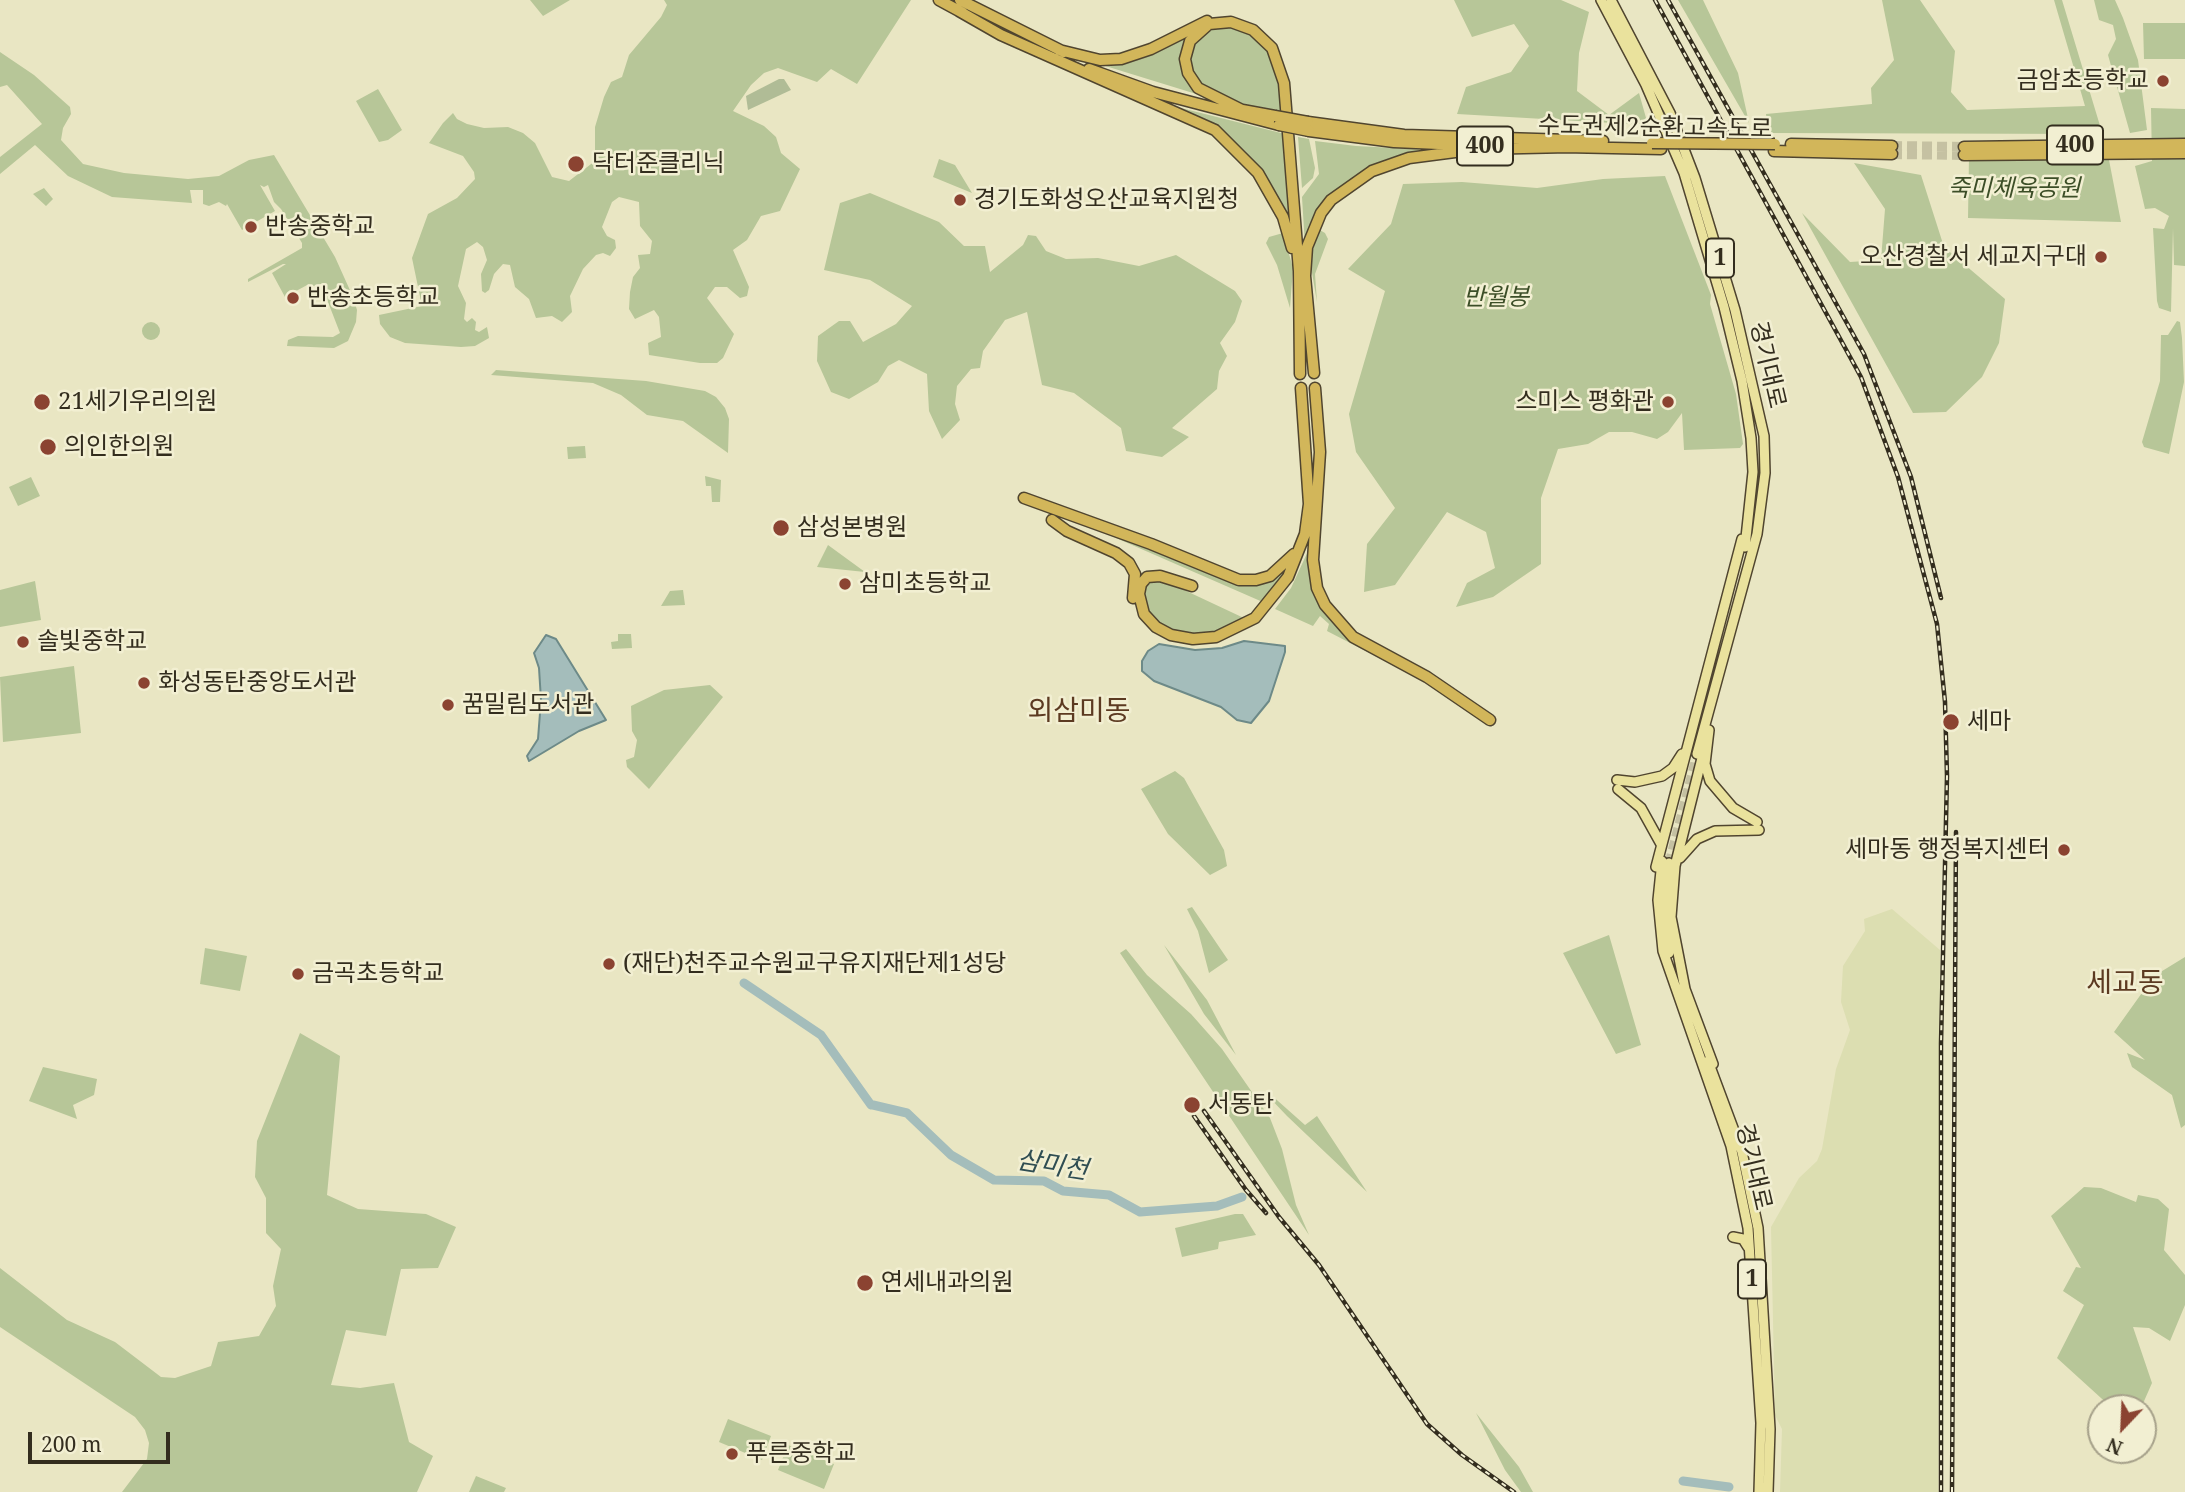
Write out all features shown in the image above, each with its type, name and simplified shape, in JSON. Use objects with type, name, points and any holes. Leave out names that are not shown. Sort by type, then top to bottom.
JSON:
[{"type":"highway","name":"수도권제2순환고속도로","points":[[960,0],[1059,50],[1141,83],[1277,121]]},
{"type":"highway","name":"수도권제2순환고속도로","points":[[941,1],[1020,41],[1142,88],[1308,127],[1394,142],[1661,149],[1775,147]]},
{"type":"highway","points":[[959,11],[1001,36],[1215,130],[1242,155],[1272,195],[1283,217],[1302,276]]},
{"type":"highway","points":[[1059,50],[1092,59],[1121,60],[1151,49],[1196,25],[1226,18],[1244,20],[1264,33],[1283,60],[1289,85],[1302,276],[1300,374]]},
{"type":"highway","points":[[1242,110],[1198,88],[1188,74],[1185,59],[1190,41],[1209,24],[1231,22],[1253,30],[1272,48],[1279,62],[1284,83],[1314,373]]},
{"type":"highway","name":"수도권제2순환고속도로","points":[[1308,127],[1404,135],[1892,150]]},
{"type":"highway","name":"400","points":[[2185,144],[1964,151],[2185,153]]},
{"type":"highway","points":[[1302,276],[1307,247],[1321,213],[1344,190],[1372,171],[1409,158],[1444,152],[1569,147]]},
{"type":"highway","points":[[1270,606],[1296,562],[1308,514],[1309,478],[1301,388]]},
{"type":"highway","points":[[1315,388],[1320,452],[1314,570],[1317,588],[1331,614],[1361,642],[1427,677],[1490,720]]},
{"type":"highway","points":[[1024,498],[1150,544],[1225,576],[1245,581],[1262,579],[1288,563],[1300,544],[1308,514]]},
{"type":"highway","points":[[1052,520],[1067,531],[1129,562],[1135,574],[1133,597],[1138,614],[1157,633],[1173,640],[1200,644],[1225,639],[1270,606],[1298,567],[1311,534],[1318,503]]},
{"type":"highway","points":[[1192,586],[1160,576],[1147,577],[1139,588],[1142,610],[1161,630],[1185,638],[1216,637],[1243,628]]},
{"type":"main road","name":"경기대로","points":[[1601,0],[1646,85],[1684,173],[1713,268],[1742,381],[1751,438],[1753,472],[1746,531],[1748,538],[1694,753],[1757,534],[1765,473],[1763,436],[1754,384],[1695,178],[1670,113],[1633,37],[1611,0]]},
{"type":"main road","points":[[1619,0],[1633,37]]},
{"type":"main road","points":[[1661,846],[1746,531]]},
{"type":"main road","points":[[1668,862],[1700,764],[1743,604],[1757,534]]},
{"type":"main road","points":[[1668,862],[1697,839],[1715,831],[1758,826],[1733,808],[1710,781],[1705,764],[1709,730]]},
{"type":"main road","points":[[1668,862],[1655,829],[1641,808],[1618,784],[1662,776],[1680,760],[1692,733]]},
{"type":"main road","points":[[1684,762],[1691,766],[1700,764]]},
{"type":"main road","name":"경기대로","points":[[1668,862],[1658,900],[1659,936],[1740,1179],[1751,1253],[1766,1492]]},
{"type":"main road","name":"경기대로","points":[[1668,862],[1675,947],[1685,989],[1742,1152],[1758,1228],[1770,1429],[1766,1492]]},
{"type":"main road","points":[[1733,1237],[1746,1242],[1751,1253]]},
{"type":"green space","points":[[530,0],[570,0],[543,16]]},
{"type":"green space","points":[[664,0],[911,0],[857,84],[831,69],[817,82],[778,68],[764,73],[751,85],[733,111],[764,126],[776,137],[781,153],[800,169],[780,211],[761,216],[747,240],[733,250],[749,287],[747,296],[740,298],[727,287],[715,287],[707,298],[734,334],[723,358],[717,363],[700,363],[649,355],[648,343],[661,337],[659,317],[654,310],[635,319],[629,309],[633,277],[640,268],[638,255],[650,254],[652,241],[640,226],[639,202],[619,197],[612,202],[602,227],[607,236],[615,240],[616,248],[610,256],[603,253],[596,255],[583,269],[570,296],[572,312],[562,322],[552,316],[536,318],[529,299],[515,287],[510,265],[503,264],[494,274],[489,290],[485,293],[482,291],[481,274],[487,260],[483,247],[477,242],[466,249],[458,286],[466,303],[464,319],[467,322],[472,318],[476,322],[475,330],[479,332],[487,327],[489,338],[475,346],[461,347],[405,343],[390,337],[380,324],[379,315],[422,306],[412,258],[428,214],[457,198],[475,179],[474,172],[463,156],[429,143],[443,123],[453,113],[457,119],[467,124],[484,128],[508,127],[523,133],[535,143],[552,177],[569,181],[595,161],[595,127],[604,97],[611,82],[622,77],[629,55],[661,17],[667,5]]},
{"type":"green space","points":[[1454,0],[1561,0],[1589,12],[1579,53],[1577,91],[1609,115],[1639,93],[1648,125],[1457,114],[1466,87],[1511,72],[1529,46],[1514,24],[1472,37]]},
{"type":"green space","points":[[1678,0],[1703,0],[1738,73],[1749,123]]},
{"type":"green space","points":[[1882,0],[1920,0],[1955,51],[1951,92],[1967,110],[2085,106],[2054,0],[2062,0],[2101,129],[2094,134],[1768,133],[1766,114],[1872,104],[1871,88],[1894,60]]},
{"type":"green space","points":[[2094,0],[2115,0],[2123,18],[2138,60],[2147,130],[2130,133],[2108,55],[2116,39],[2113,25],[2099,20]]},
{"type":"green space","points":[[2143,23],[2185,23],[2185,59],[2144,59]]},
{"type":"green space","points":[[1202,26],[1183,65],[1206,97],[1099,64]]},
{"type":"green space","points":[[1230,26],[1254,35],[1271,56],[1277,70],[1281,113],[1234,102],[1197,83],[1188,60],[1191,44],[1209,28]]},
{"type":"green space","points":[[0,52],[34,75],[70,107],[71,114],[63,128],[61,140],[83,164],[124,173],[188,179],[219,176],[249,160],[274,155],[335,257],[353,297],[357,310],[356,322],[348,341],[334,348],[287,346],[288,340],[298,336],[333,337],[340,333],[321,284],[310,287],[309,284],[285,297],[272,273],[286,264],[248,282],[248,279],[302,248],[302,243],[274,202],[268,185],[260,185],[275,211],[242,230],[227,204],[203,204],[203,190],[190,190],[192,203],[112,197],[68,176],[35,145],[0,174],[0,157],[42,124],[7,85],[0,87]]},
{"type":"green space","points":[[784,79],[791,90],[748,110],[746,96]]},
{"type":"green space","points":[[378,89],[402,130],[388,140],[379,142],[356,101]]},
{"type":"green space","points":[[1181,108],[1285,134],[1292,234],[1268,180],[1245,151],[1208,122]]},
{"type":"green space","name":"죽미체육공원","points":[[2151,108],[2185,109],[2185,266],[2174,265],[2173,228],[2171,312],[2159,308],[2157,301],[2153,228],[2164,229],[2169,216],[2155,208],[2145,209],[2135,166],[2152,161]]},
{"type":"green space","points":[[1298,137],[1309,139],[1315,168],[1313,178],[1302,188]]},
{"type":"green space","points":[[1315,141],[1433,150],[1414,154],[1333,195],[1305,246],[1302,197],[1319,174]]},
{"type":"green space","name":"죽미체육공원","points":[[1969,157],[2109,160],[2121,222],[1968,218]]},
{"type":"green space","points":[[939,159],[955,165],[972,193],[933,177]]},
{"type":"green space","points":[[1854,163],[1921,175],[1944,247],[2005,299],[1999,343],[1982,377],[1946,412],[1913,413],[1802,213],[1850,262],[1881,260],[1885,209]]},
{"type":"green space","name":"반월봉","points":[[1665,176],[1711,295],[1710,304],[1736,394],[1743,444],[1740,448],[1684,450],[1682,413],[1668,432],[1657,439],[1632,432],[1609,432],[1588,444],[1558,449],[1541,498],[1541,564],[1493,597],[1456,607],[1467,583],[1495,568],[1486,532],[1447,512],[1395,585],[1364,592],[1367,544],[1395,508],[1356,452],[1349,414],[1385,291],[1348,269],[1391,224],[1403,184],[1462,182],[1537,188],[1603,179]]},
{"type":"green space","points":[[44,188],[53,199],[46,206],[33,194]]},
{"type":"green space","points":[[870,193],[939,222],[964,246],[985,246],[990,272],[1023,245],[1028,235],[1036,236],[1046,251],[1066,259],[1098,258],[1139,266],[1176,255],[1235,291],[1242,301],[1235,322],[1220,343],[1227,356],[1219,371],[1217,389],[1172,428],[1189,437],[1162,457],[1126,451],[1121,428],[1074,393],[1042,385],[1027,312],[1005,320],[983,351],[980,368],[971,369],[957,386],[955,404],[960,420],[942,439],[929,411],[927,374],[899,360],[888,366],[878,382],[849,399],[831,392],[817,361],[818,336],[839,321],[850,321],[863,342],[896,324],[912,306],[870,280],[824,270],[840,203]]},
{"type":"green space","points":[[1318,229],[1325,233],[1328,239],[1315,274],[1317,302],[1310,261]]},
{"type":"green space","points":[[1283,233],[1293,268],[1290,308],[1277,265],[1266,243],[1269,237]]},
{"type":"green space","points":[[2177,321],[2180,322],[2182,338],[2184,382],[2169,454],[2144,447],[2142,442],[2160,381],[2161,335],[2168,335]]},
{"type":"green space","points":[[151,322],[157,325],[160,331],[157,337],[151,340],[145,337],[142,331],[145,325]]},
{"type":"green space","points":[[496,370],[646,381],[705,391],[716,397],[725,408],[729,419],[728,453],[683,421],[647,415],[621,395],[593,383],[491,375]]},
{"type":"green space","points":[[585,446],[586,458],[568,459],[567,447]]},
{"type":"green space","points":[[705,476],[721,480],[720,502],[712,502],[711,486],[706,486]]},
{"type":"green space","points":[[31,477],[40,496],[18,506],[9,487]]},
{"type":"green space","points":[[1100,531],[1242,584],[1269,580],[1290,565],[1265,603]]},
{"type":"green space","points":[[828,545],[865,572],[817,567]]},
{"type":"green space","points":[[1309,549],[1327,615],[1340,629],[1433,686],[1327,631],[1329,624],[1320,616],[1313,626],[1275,609],[1291,588]]},
{"type":"green space","points":[[35,581],[41,620],[0,627],[0,590]]},
{"type":"green space","points":[[1165,581],[1246,619],[1222,632],[1204,635],[1178,634],[1155,623],[1142,604],[1146,583]]},
{"type":"green space","points":[[683,590],[685,605],[661,606],[670,591]]},
{"type":"green space","points":[[618,634],[631,634],[632,648],[612,649],[611,642],[618,641]]},
{"type":"green space","points":[[74,666],[81,733],[3,742],[0,677]]},
{"type":"green space","points":[[710,685],[723,697],[649,789],[627,767],[626,760],[634,757],[637,740],[632,731],[631,706],[664,690]]},
{"type":"green space","points":[[1175,771],[1184,778],[1224,850],[1227,866],[1210,875],[1168,834],[1141,789]]},
{"type":"green space","points":[[1192,907],[1228,960],[1209,973],[1198,931],[1187,909]]},
{"type":"green space","points":[[1892,909],[1940,950],[1938,1492],[1780,1492],[1782,1429],[1775,1415],[1771,1227],[1799,1178],[1817,1161],[1822,1149],[1836,1069],[1850,1030],[1841,1002],[1843,966],[1865,931],[1864,919]]},
{"type":"green space","points":[[1609,935],[1641,1045],[1616,1054],[1563,953]]},
{"type":"green space","points":[[1164,945],[1207,1000],[1236,1055],[1204,1014]]},
{"type":"green space","points":[[205,948],[247,956],[240,991],[200,984]]},
{"type":"green space","points":[[1126,949],[1147,975],[1191,1014],[1222,1049],[1270,1118],[1282,1149],[1296,1205],[1309,1235],[1120,953]]},
{"type":"green space","points":[[2185,957],[2185,1125],[2181,1128],[2172,1095],[2132,1067],[2127,1053],[2145,1060],[2114,1032],[2154,976]]},
{"type":"green space","points":[[300,1033],[340,1056],[327,1195],[358,1209],[426,1214],[456,1227],[438,1268],[401,1269],[386,1336],[346,1330],[331,1385],[360,1388],[394,1383],[409,1442],[433,1456],[417,1492],[122,1492],[147,1459],[149,1443],[145,1430],[135,1417],[0,1327],[0,1268],[67,1320],[115,1342],[161,1377],[175,1378],[211,1366],[218,1342],[259,1336],[276,1306],[273,1286],[281,1249],[266,1233],[266,1198],[255,1177],[257,1141]]},
{"type":"green space","points":[[43,1067],[97,1079],[94,1095],[73,1105],[77,1119],[29,1101]]},
{"type":"green space","points":[[1269,1093],[1305,1125],[1317,1116],[1367,1192],[1287,1116],[1267,1095]]},
{"type":"green space","points":[[2084,1187],[2101,1188],[2136,1202],[2138,1195],[2158,1199],[2169,1209],[2164,1250],[2185,1275],[2185,1305],[2170,1341],[2149,1328],[2133,1327],[2152,1383],[2147,1394],[2097,1394],[2057,1358],[2084,1305],[2063,1291],[2076,1267],[2081,1268],[2051,1216]]},
{"type":"green space","points":[[1243,1214],[1256,1235],[1219,1242],[1218,1249],[1182,1257],[1175,1228]]},
{"type":"green space","points":[[1476,1413],[1519,1467],[1533,1492],[1521,1492],[1505,1470]]},
{"type":"green space","points":[[728,1419],[771,1436],[762,1460],[719,1442]]},
{"type":"green space","points":[[788,1445],[834,1464],[824,1489],[778,1470]]},
{"type":"green space","points":[[476,1476],[506,1488],[504,1492],[469,1492]]},
{"type":"water","points":[[546,635],[556,639],[606,720],[579,731],[529,761],[527,756],[538,739],[541,700],[539,668],[534,653]]},
{"type":"water","points":[[1244,641],[1285,646],[1269,701],[1251,723],[1237,720],[1221,707],[1154,681],[1142,671],[1142,661],[1148,651],[1159,644],[1195,650],[1222,648]]},
{"type":"waterway","name":"삼미천","points":[[744,983],[821,1035],[871,1105]]},
{"type":"waterway","name":"삼미천","points":[[873,1105],[907,1113],[951,1155],[994,1180],[1044,1181],[1063,1191],[1109,1195],[1140,1212],[1217,1206],[1242,1197]]},
{"type":"waterway","name":"삼미천","points":[[1683,1481],[1729,1487]]},
{"type":"tunnel","points":[[1892,146],[1964,147]]},
{"type":"tunnel","points":[[1892,154],[1964,155]]},
{"type":"tunnel","points":[[1669,863],[1697,754]]},
{"type":"railway","points":[[1655,0],[1861,377],[1898,477],[1937,624],[1945,702],[1947,776],[1941,1043],[1941,1492]]},
{"type":"railway","points":[[1668,0],[1864,354],[1911,477],[1941,598]]},
{"type":"railway","points":[[1952,1492],[1956,832]]},
{"type":"railway","points":[[1204,1111],[1279,1217],[1319,1265],[1427,1424],[1462,1455],[1514,1492]]},
{"type":"railway","points":[[1194,1116],[1246,1190],[1266,1213]]},
{"type":"place","name":"금암초등학교","points":[[2163,81]]},
{"type":"place","name":"닥터준클리닉","points":[[576,164]]},
{"type":"place","name":"경기도화성오산교육지원청","points":[[960,200]]},
{"type":"place","name":"반송중학교","points":[[251,227]]},
{"type":"place","name":"오산경찰서 세교지구대","points":[[2101,257]]},
{"type":"place","name":"반송초등학교","points":[[293,298]]},
{"type":"place","name":"21세기우리의원","points":[[42,402]]},
{"type":"place","name":"스미스 평화관","points":[[1668,402]]},
{"type":"place","name":"의인한의원","points":[[48,447]]},
{"type":"place","name":"삼성본병원","points":[[781,528]]},
{"type":"place","name":"삼미초등학교","points":[[845,584]]},
{"type":"place","name":"솔빛중학교","points":[[23,642]]},
{"type":"place","name":"화성동탄중앙도서관","points":[[144,683]]},
{"type":"place","name":"꿈밀림도서관","points":[[448,705]]},
{"type":"place","name":"세마","points":[[1951,722]]},
{"type":"place","name":"세마동 행정복지센터","points":[[2064,850]]},
{"type":"place","name":"(재단)천주교수원교구유지재단제1성당","points":[[609,964]]},
{"type":"place","name":"금곡초등학교","points":[[298,974]]},
{"type":"place","name":"서동탄","points":[[1192,1105]]},
{"type":"place","name":"연세내과의원","points":[[865,1283]]},
{"type":"place","name":"푸른중학교","points":[[732,1454]]},
{"type":"district","name":"외삼미동","points":[[1079,712]]},
{"type":"district","name":"세교동","points":[[2125,984]]}]
